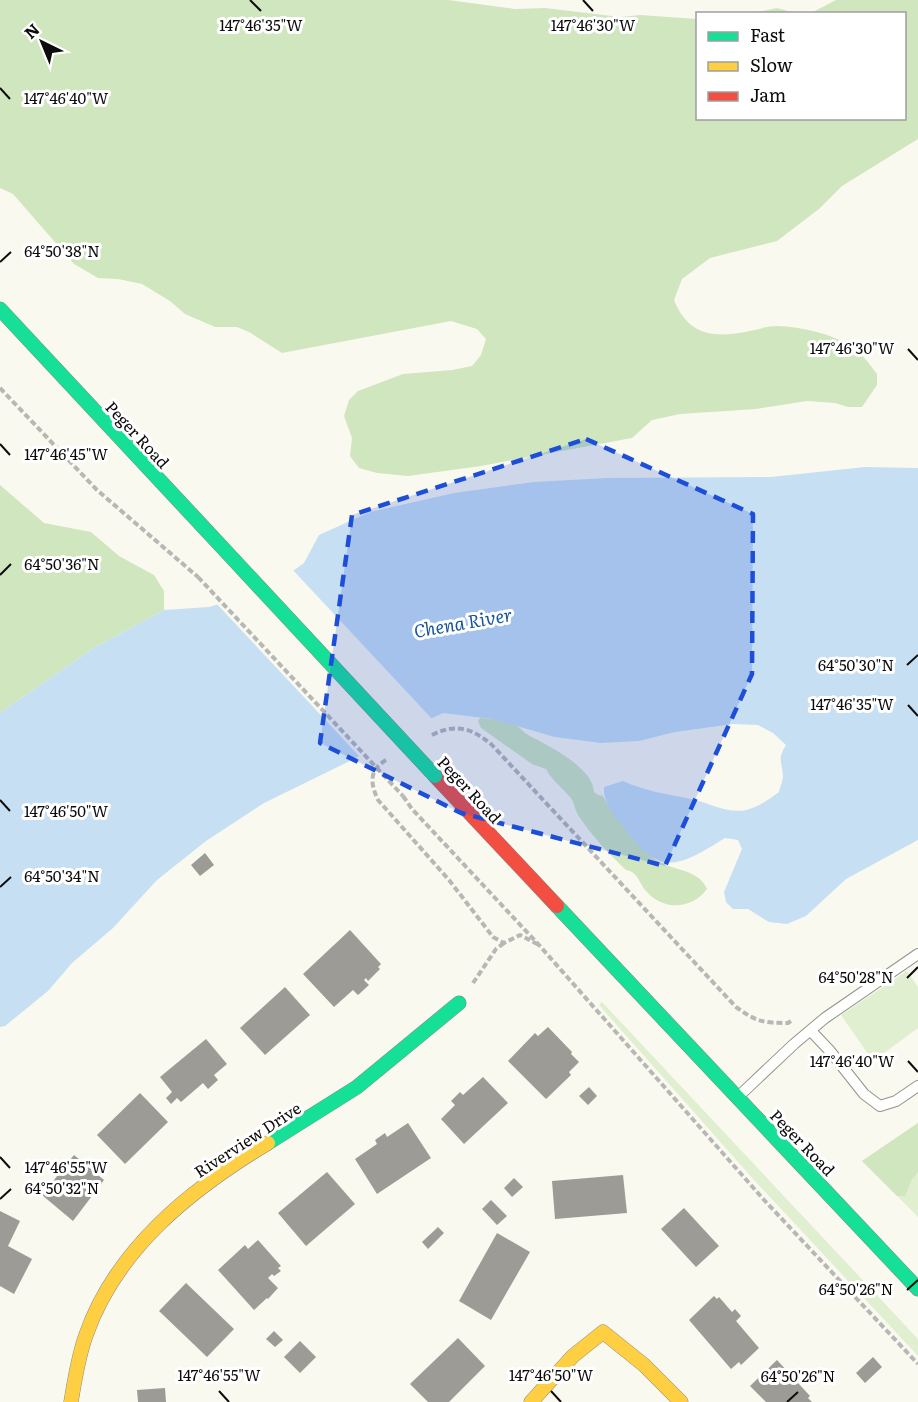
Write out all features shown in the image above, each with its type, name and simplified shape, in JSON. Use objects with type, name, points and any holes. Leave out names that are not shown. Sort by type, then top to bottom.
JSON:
[{"type":"main road","name":"Peger Road","points":[[0,309],[918,1289]]},
{"type":"main road","name":"Riverview Drive","points":[[71,1402],[77,1359],[98,1305],[131,1256],[158,1226],[218,1175],[348,1094],[459,1003]]},
{"type":"main road","points":[[531,1402],[573,1356],[603,1332],[652,1370],[681,1402]]},
{"type":"lane","points":[[738,1097],[825,1018],[918,954]]},
{"type":"lane","points":[[811,1031],[864,1094],[880,1106],[896,1101],[918,1086]]},
{"type":"path","points":[[0,388],[97,490],[198,577],[404,796],[412,809],[559,968],[727,1160],[918,1364]]},
{"type":"path","points":[[459,1003],[496,949],[504,943]]},
{"type":"highlighted area","points":[[586,439],[753,514],[752,674],[665,866],[461,813],[320,743],[352,515]]},
{"type":"green space","points":[[0,0],[448,0],[515,9],[545,8],[620,17],[640,15],[696,19],[696,120],[906,120],[906,12],[813,12],[836,0],[918,0],[918,139],[842,186],[819,209],[777,241],[710,258],[682,279],[674,300],[687,321],[704,332],[725,334],[777,326],[806,329],[844,342],[862,356],[877,374],[877,385],[862,407],[807,401],[756,409],[680,414],[652,420],[632,438],[481,466],[408,476],[377,473],[359,468],[350,456],[352,438],[344,416],[349,400],[358,391],[403,374],[472,366],[481,355],[486,339],[477,329],[451,321],[282,353],[237,327],[215,327],[185,314],[170,301],[142,284],[98,278],[74,264],[13,194],[0,188]]},
{"type":"green space","points":[[777,8],[791,12],[758,12]]},
{"type":"green space","points":[[0,485],[44,523],[91,532],[119,556],[154,575],[164,591],[164,610],[92,649],[0,713]]},
{"type":"green space","points":[[480,718],[513,724],[568,758],[586,774],[592,783],[594,792],[603,796],[619,820],[653,858],[697,877],[707,889],[694,901],[686,904],[670,905],[655,899],[645,890],[634,873],[626,870],[596,839],[578,816],[570,797],[546,769],[532,764],[481,728],[478,721]]},
{"type":"green space","points":[[907,971],[918,987],[918,1028],[873,1061],[841,1015]]},
{"type":"green space","points":[[602,1002],[918,1339],[918,1356],[754,1180],[599,1005]]},
{"type":"green space","points":[[918,1123],[918,1217],[862,1161]]},
{"type":"green space","points":[[918,1123],[918,1172],[912,1179],[905,1196],[897,1196],[862,1161]]},
{"type":"water","name":"Chena River","points":[[865,467],[918,468],[918,840],[846,879],[806,916],[787,924],[769,922],[748,909],[733,909],[726,902],[724,892],[742,849],[738,840],[725,838],[693,857],[680,861],[657,860],[634,841],[611,811],[605,798],[604,787],[623,781],[648,790],[725,809],[739,811],[751,809],[779,792],[782,782],[781,757],[786,745],[773,733],[758,725],[733,724],[675,732],[639,741],[601,743],[555,737],[492,719],[443,713],[264,803],[206,841],[157,880],[113,928],[72,963],[48,991],[5,1026],[0,1027],[0,713],[92,649],[164,610],[209,607],[266,590],[304,563],[319,535],[370,512],[454,493],[534,482],[607,478],[771,477]]},
{"type":"pier","points":[[291,568],[434,721],[361,758],[215,602],[264,587]]},
{"type":"building","points":[[205,853],[214,865],[200,876],[191,865]]},
{"type":"building","points":[[350,930],[381,964],[378,967],[380,969],[368,981],[366,978],[364,980],[369,985],[358,995],[353,990],[334,1007],[303,974]]},
{"type":"building","points":[[285,987],[310,1015],[265,1055],[240,1028]]},
{"type":"building","points":[[548,1027],[579,1062],[569,1072],[571,1075],[546,1099],[508,1061],[535,1033],[538,1036]]},
{"type":"building","points":[[206,1039],[227,1064],[214,1075],[218,1080],[208,1089],[203,1083],[181,1102],[177,1098],[171,1104],[166,1098],[172,1092],[160,1077]]},
{"type":"building","points":[[483,1077],[508,1103],[464,1144],[441,1119],[455,1105],[451,1101],[460,1092],[463,1095]]},
{"type":"building","points":[[589,1087],[597,1096],[588,1105],[579,1096]]},
{"type":"building","points":[[140,1093],[168,1122],[125,1164],[97,1135]]},
{"type":"building","points":[[408,1123],[431,1158],[377,1194],[355,1159],[377,1144],[375,1140],[385,1133],[387,1137]]},
{"type":"building","points":[[74,1155],[104,1180],[73,1221],[42,1195]]},
{"type":"building","points":[[327,1172],[355,1204],[306,1246],[278,1213]]},
{"type":"building","points":[[623,1175],[627,1213],[555,1219],[552,1181]]},
{"type":"building","points":[[514,1178],[523,1187],[512,1197],[504,1188]]},
{"type":"building","points":[[491,1200],[507,1216],[497,1225],[482,1209]]},
{"type":"building","points":[[684,1208],[719,1246],[696,1267],[661,1229]]},
{"type":"building","points":[[0,1211],[20,1221],[8,1246],[32,1259],[14,1294],[0,1286]]},
{"type":"building","points":[[438,1227],[444,1233],[428,1249],[422,1242]]},
{"type":"building","points":[[497,1233],[530,1252],[491,1320],[459,1301]]},
{"type":"building","points":[[258,1240],[281,1266],[278,1268],[281,1271],[268,1278],[278,1288],[254,1310],[218,1270],[245,1245],[248,1249]]},
{"type":"building","points":[[186,1283],[234,1329],[207,1357],[159,1311]]},
{"type":"building","points":[[714,1296],[717,1299],[719,1297],[732,1312],[735,1309],[741,1316],[736,1321],[759,1348],[741,1365],[739,1362],[731,1369],[689,1320]]},
{"type":"building","points":[[274,1331],[283,1340],[275,1347],[266,1339]]},
{"type":"building","points":[[458,1338],[485,1366],[449,1402],[428,1402],[410,1384]]},
{"type":"building","points":[[300,1341],[316,1357],[300,1373],[284,1357]]},
{"type":"building","points":[[873,1357],[882,1367],[865,1383],[856,1373]]},
{"type":"building","points":[[777,1360],[810,1396],[808,1398],[812,1402],[766,1402],[750,1386]]},
{"type":"building","points":[[165,1388],[166,1402],[138,1402],[137,1390]]},
{"type":"traffic: fast","points":[[0,309],[234,560]]},
{"type":"traffic: fast","points":[[234,560],[435,776]]},
{"type":"traffic: fast","points":[[557,906],[918,1289]]},
{"type":"traffic: fast","points":[[268,1143],[357,1087],[459,1003]]},
{"type":"traffic: slow","points":[[71,1402],[86,1335],[99,1304],[116,1275],[136,1249],[184,1201],[211,1180],[268,1143]]},
{"type":"traffic: slow","points":[[531,1402],[573,1356],[603,1332],[644,1365],[681,1402]]},
{"type":"traffic: jam","points":[[435,776],[557,906]]}]
